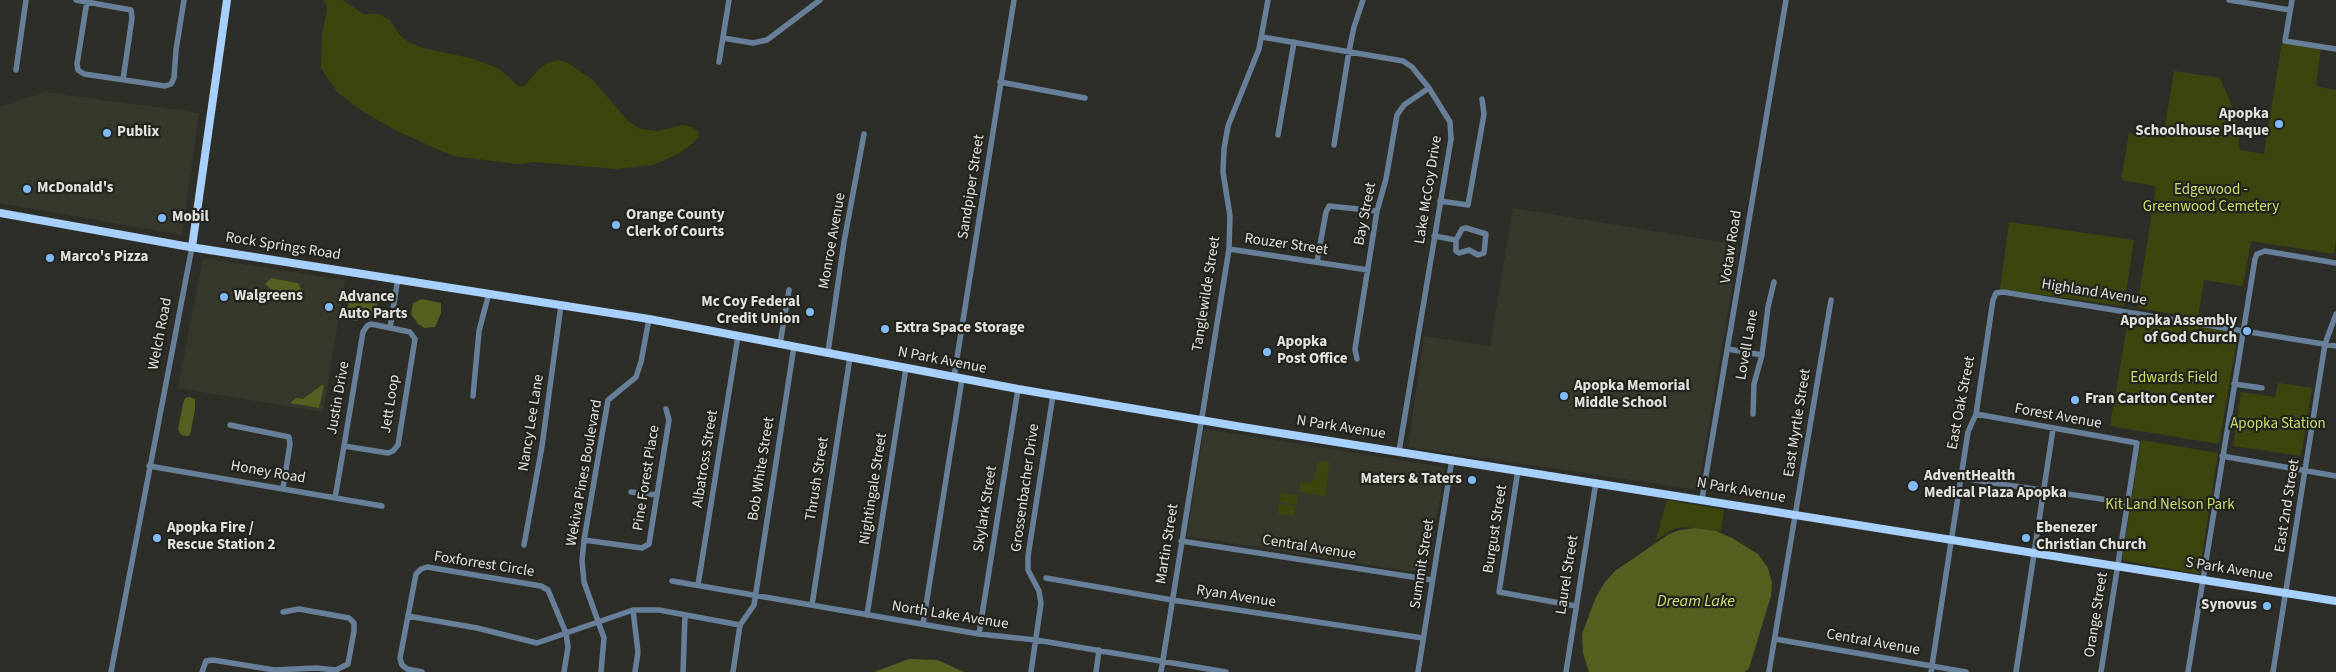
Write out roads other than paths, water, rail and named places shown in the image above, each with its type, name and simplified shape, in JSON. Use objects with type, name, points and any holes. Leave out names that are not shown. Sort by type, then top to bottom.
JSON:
[{"type":"main road","name":"Welch Road","points":[[192,247],[227,0]]},
{"type":"main road","name":"Rock Springs Road","points":[[0,213],[192,247],[562,305]]},
{"type":"main road","name":"N Park Avenue","points":[[562,305],[649,319],[1018,389],[1200,420],[2118,567]]},
{"type":"main road","name":"S Park Avenue","points":[[2118,567],[2336,601]]},
{"type":"street","points":[[16,70],[26,0]]},
{"type":"street","points":[[76,0],[131,10],[132,18],[123,80]]},
{"type":"street","points":[[86,1],[77,64],[78,70],[84,74],[165,86],[170,84],[174,78],[176,50],[184,0]]},
{"type":"street","points":[[719,62],[729,0]]},
{"type":"street","points":[[723,38],[754,43],[767,40],[820,0]]},
{"type":"street","name":"Sandpiper Street","points":[[923,624],[1000,82],[1014,0]]},
{"type":"street","name":"Tanglewilde Street","points":[[1200,420],[1229,249],[1230,216],[1223,172],[1224,150],[1228,126],[1254,64],[1262,37],[1268,0]]},
{"type":"street","points":[[1334,145],[1349,51],[1354,27],[1363,0]]},
{"type":"street","name":"Votaw Road","points":[[1702,499],[1786,0]]},
{"type":"street","points":[[2229,0],[2257,2],[2290,10]]},
{"type":"street","points":[[2292,0],[2285,41],[2336,49]]},
{"type":"street","name":"Lake McCoy Drive","points":[[1262,37],[1403,61],[1412,67],[1429,88],[1450,122],[1451,139],[1399,451]]},
{"type":"street","points":[[1278,136],[1294,42]]},
{"type":"street","points":[[1000,82],[1085,98]]},
{"type":"street","name":"Bay Street","points":[[1357,359],[1355,349],[1378,211],[1386,179],[1397,115],[1404,105],[1429,88]]},
{"type":"street","points":[[1440,201],[1468,206],[1484,114],[1482,99]]},
{"type":"street","name":"Monroe Avenue","points":[[828,352],[844,242],[864,134]]},
{"type":"street","points":[[1318,262],[1326,212],[1329,206],[1378,211]]},
{"type":"street","points":[[1466,228],[1484,233],[1488,237],[1484,252],[1478,255],[1469,250],[1457,252],[1456,240],[1462,229],[1466,228]]},
{"type":"street","points":[[1434,236],[1456,240]]},
{"type":"street","name":"Welch Road","points":[[111,672],[192,247]]},
{"type":"street","name":"Rouzer Street","points":[[1229,249],[1368,270]]},
{"type":"street","points":[[2188,672],[2242,329],[2256,254],[2265,251],[2336,262]]},
{"type":"street","points":[[390,328],[398,278]]},
{"type":"street","name":"Lovell Lane","points":[[1753,414],[1754,384],[1762,355],[1768,307],[1774,282]]},
{"type":"street","points":[[780,344],[789,290]]},
{"type":"street","name":"Highland Avenue","points":[[1996,293],[2004,292],[2242,329],[2336,346]]},
{"type":"street","points":[[473,396],[479,331],[489,293]]},
{"type":"street","name":"East Oak Street","points":[[1932,669],[1968,432],[1976,414],[1993,300],[1996,293]]},
{"type":"street","name":"East Myrtle Street","points":[[1769,672],[1831,300]]},
{"type":"street","name":"Nancy Lee Lane","points":[[524,546],[542,446],[562,305]]},
{"type":"street","points":[[2325,344],[2336,314]]},
{"type":"street","name":"Wekiva Pines Boulevard","points":[[601,672],[604,638],[584,582],[582,561],[584,540],[608,400],[636,377],[641,362],[649,319]]},
{"type":"street","name":"Justin Drive","points":[[335,498],[363,332],[371,324],[390,328]]},
{"type":"street","name":"Jett Loop","points":[[344,446],[388,454],[398,445],[415,340],[410,332],[390,328]]},
{"type":"street","name":"Albatross Street","points":[[698,585],[738,336]]},
{"type":"street","name":"East 2nd Street","points":[[2273,672],[2325,344]]},
{"type":"street","name":"Bob White Street","points":[[740,625],[754,605],[794,346]]},
{"type":"street","points":[[1728,349],[1762,355]]},
{"type":"street","name":"Thrush Street","points":[[812,605],[850,357]]},
{"type":"street","name":"Nightingale Street","points":[[867,615],[906,368]]},
{"type":"street","points":[[2234,384],[2262,388]]},
{"type":"street","name":"Skylark Street","points":[[979,634],[1018,389]]},
{"type":"street","name":"Grossenbacher Drive","points":[[1032,672],[1041,603],[1039,591],[1028,570],[1028,556],[1053,395]]},
{"type":"street","name":"Pine Forest Place","points":[[584,540],[642,548],[648,544],[669,420],[666,409]]},
{"type":"street","name":"Forest Avenue","points":[[1976,414],[2137,443]]},
{"type":"street","name":"Martin Street","points":[[1161,672],[1200,420]]},
{"type":"street","points":[[230,425],[289,437],[290,444],[283,488]]},
{"type":"street","points":[[2016,672],[2054,429]]},
{"type":"street","name":"Orange Street","points":[[2101,672],[2137,443]]},
{"type":"street","points":[[2222,456],[2336,476]]},
{"type":"street","name":"Summit Street","points":[[1418,672],[1452,460]]},
{"type":"street","name":"Honey Road","points":[[150,466],[382,506]]},
{"type":"street","name":"Burgust Street","points":[[1518,470],[1499,592],[1576,606]]},
{"type":"street","points":[[1961,478],[2128,503]]},
{"type":"street","name":"Laurel Street","points":[[1566,672],[1596,482]]},
{"type":"street","points":[[631,492],[657,495]]},
{"type":"street","name":"Central Avenue","points":[[1181,541],[1432,580]]},
{"type":"street","name":"Foxforrest Circle","points":[[422,672],[407,669],[402,665],[400,658],[416,574],[421,569],[427,567],[541,586],[548,590],[566,633],[568,647],[564,672]]},
{"type":"street","name":"Ryan Avenue","points":[[1046,578],[1172,600],[1424,638]]},
{"type":"street","name":"North Lake Avenue","points":[[672,581],[979,634],[1036,640],[1226,672]]},
{"type":"street","points":[[202,672],[206,661],[213,660],[256,670],[336,670],[348,664],[354,623],[349,618],[299,609],[283,612]]},
{"type":"street","points":[[408,616],[477,628],[537,643],[632,610],[645,609],[740,625],[733,672]]},
{"type":"street","points":[[632,610],[638,652],[635,672]]},
{"type":"street","points":[[683,672],[685,616]]},
{"type":"street","name":"Central Avenue","points":[[1775,639],[1932,669],[1966,672]]},
{"type":"street","points":[[1096,672],[1099,650]]},
{"type":"water","points":[[271,278],[297,283],[301,290],[299,293],[272,290],[265,284]]},
{"type":"water","points":[[352,292],[373,292],[378,297],[377,312],[363,316],[356,321],[347,319],[345,316]]},
{"type":"water","points":[[422,299],[441,303],[441,313],[435,327],[424,328],[418,324],[411,314],[413,303]]},
{"type":"water","points":[[322,385],[324,386],[319,408],[290,403],[296,398],[303,399]]},
{"type":"water","points":[[185,398],[195,399],[195,410],[190,435],[187,436],[181,435],[178,429]]},
{"type":"water","name":"Dream Lake","points":[[1695,528],[1716,531],[1732,538],[1758,554],[1768,568],[1772,583],[1771,596],[1749,668],[1745,672],[1589,672],[1583,653],[1582,634],[1596,597],[1605,582],[1615,571],[1669,534]]},
{"type":"water","points":[[909,659],[938,660],[964,672],[874,672]]},
{"type":"place","name":"Apopka Schoolhouse Plaque","points":[[2279,124]]},
{"type":"place","name":"Publix","points":[[107,133]]},
{"type":"place","name":"McDonald's","points":[[27,189]]},
{"type":"place","name":"Mobil","points":[[162,218]]},
{"type":"place","name":"Orange County Clerk of Courts","points":[[616,225]]},
{"type":"place","name":"Marco's Pizza","points":[[50,258]]},
{"type":"place","name":"Walgreens","points":[[224,297]]},
{"type":"place","name":"Advance Auto Parts","points":[[329,307]]},
{"type":"place","name":"Mc Coy Federal Credit Union","points":[[810,312]]},
{"type":"place","name":"Extra Space Storage","points":[[885,329]]},
{"type":"place","name":"Apopka Assembly of God Church","points":[[2247,331]]},
{"type":"place","name":"Apopka Post Office","points":[[1267,352]]},
{"type":"place","name":"Apopka Memorial Middle School","points":[[1564,396]]},
{"type":"place","name":"Fran Carlton Center","points":[[2075,400]]},
{"type":"place","name":"Maters & Taters","points":[[1472,480]]},
{"type":"place","name":"AdventHealth Medical Plaza Apopka","points":[[1913,486]]},
{"type":"place","name":"Apopka Fire / Rescue Station 2","points":[[157,538]]},
{"type":"place","name":"Ebenezer Christian Church","points":[[2026,538]]},
{"type":"place","name":"Synovus","points":[[2267,606]]},
{"type":"park label","name":"Edgewood - Greenwood Cemetery","points":[[2211,200]]},
{"type":"park label","name":"Edwards Field","points":[[2174,379]]},
{"type":"park label","name":"Apopka Station","points":[[2278,425]]},
{"type":"park label","name":"Kit Land Nelson Park","points":[[2170,506]]}]
